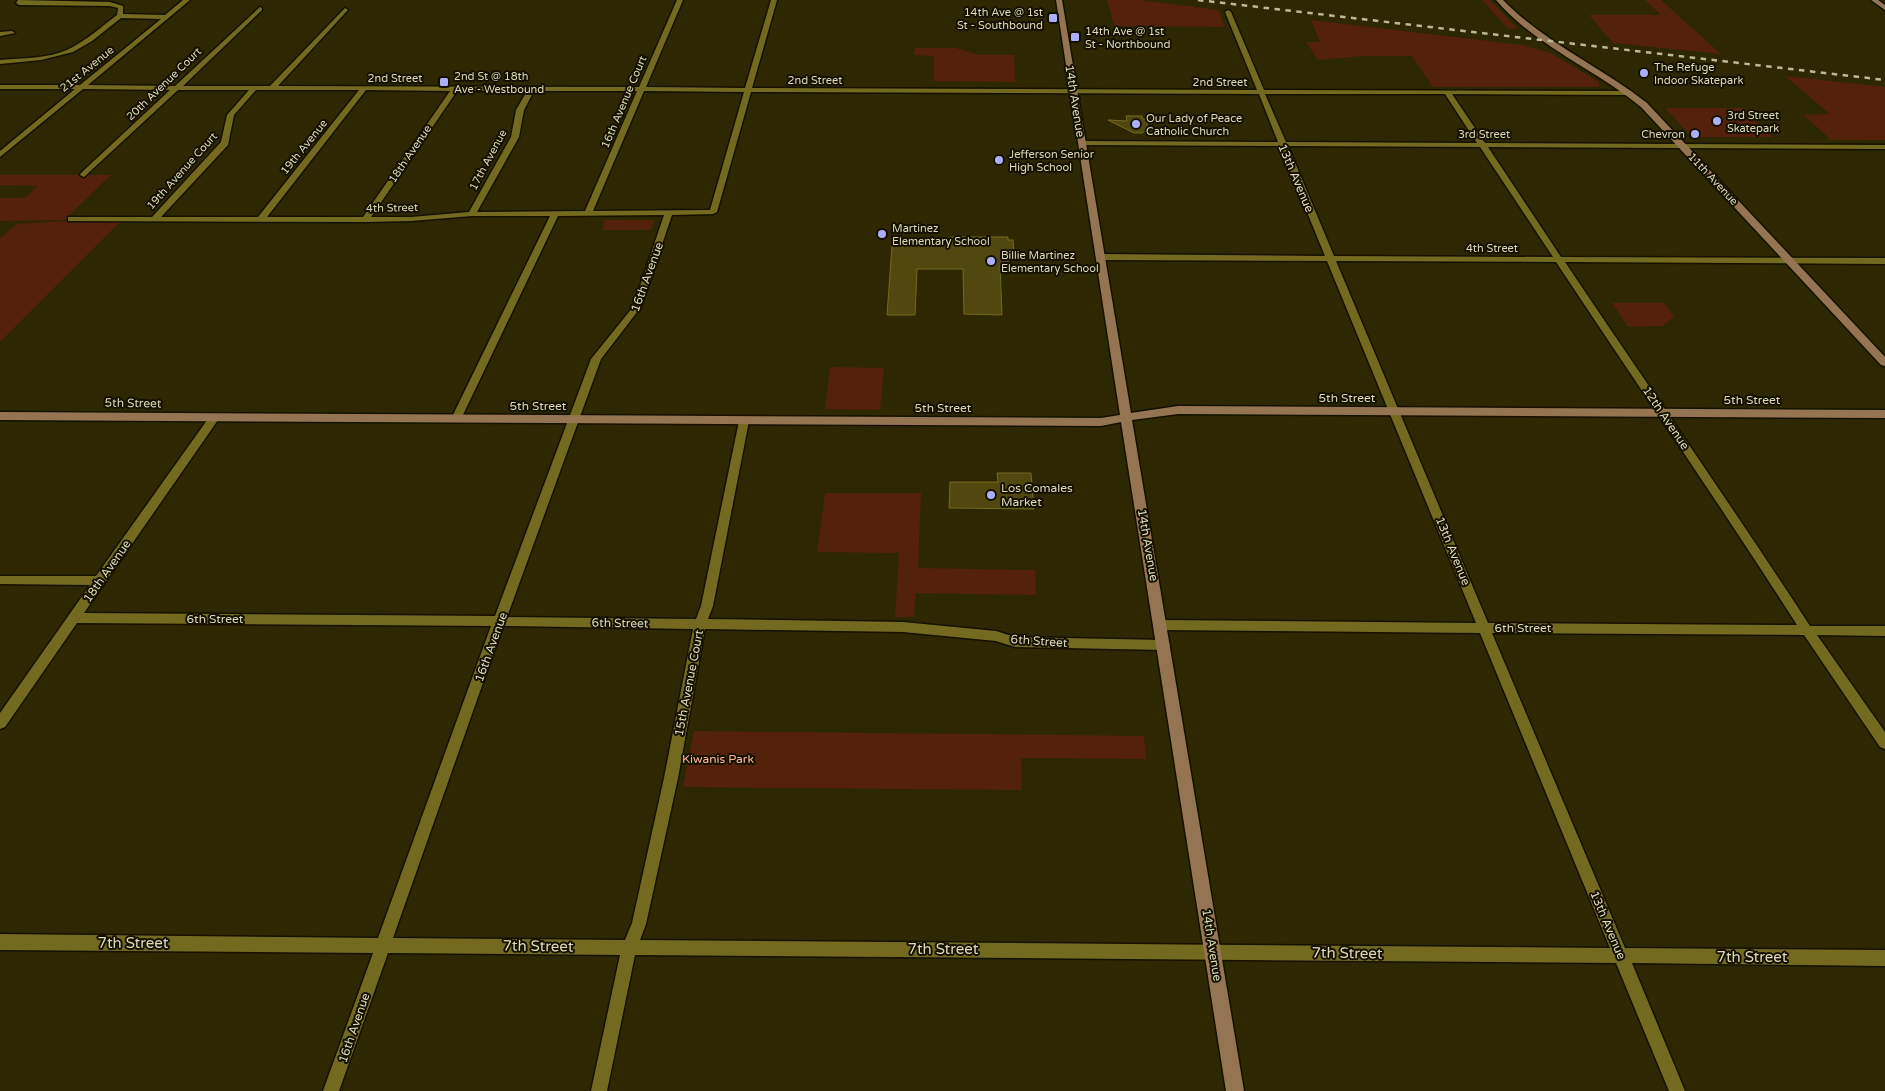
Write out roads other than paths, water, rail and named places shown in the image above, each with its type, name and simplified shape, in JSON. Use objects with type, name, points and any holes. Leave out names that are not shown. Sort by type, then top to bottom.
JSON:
[{"type":"main road","name":"14th Avenue","points":[[1059,0],[1235,1091]]},
{"type":"main road","name":"11th Avenue","points":[[1499,0],[1514,17],[1533,33],[1630,93],[1651,112],[1885,364]]},
{"type":"main road","points":[[1874,0],[1885,8]]},
{"type":"main road","name":"5th Street","points":[[0,416],[1101,422],[1178,410],[1885,414]]},
{"type":"street","points":[[21,0],[19,3],[110,4],[122,8],[120,16]]},
{"type":"street","name":"21st Avenue","points":[[0,154],[187,0]]},
{"type":"street","name":"16th Avenue Court","points":[[588,213],[680,0]]},
{"type":"street","points":[[749,89],[774,0]]},
{"type":"street","name":"20th Avenue Court","points":[[84,175],[260,9]]},
{"type":"street","points":[[273,87],[345,10]]},
{"type":"street","name":"13th Avenue","points":[[1228,12],[1677,1091]]},
{"type":"street","points":[[0,62],[44,58],[68,52],[78,47],[120,16],[167,17]]},
{"type":"street","points":[[0,34],[12,33]]},
{"type":"street","name":"2nd Street","points":[[0,87],[1630,93]]},
{"type":"street","name":"19th Avenue Court","points":[[154,220],[225,143],[231,116],[255,87]]},
{"type":"street","name":"19th Avenue","points":[[260,220],[366,88]]},
{"type":"street","name":"18th Avenue","points":[[365,220],[455,88]]},
{"type":"street","name":"17th Avenue","points":[[472,214],[515,137],[520,110],[532,88]]},
{"type":"street","name":"4th Street","points":[[71,219],[410,220],[472,214],[669,214],[713,212],[749,89]]},
{"type":"street","name":"12th Avenue","points":[[1448,93],[1661,413],[1730,511],[1806,629],[1885,743]]},
{"type":"street","name":"3rd Street","points":[[1082,143],[1885,147]]},
{"type":"street","points":[[456,419],[556,213]]},
{"type":"street","name":"16th Avenue","points":[[332,1091],[499,621],[574,420],[600,353],[632,317],[637,307],[669,214]]},
{"type":"street","name":"4th Street","points":[[1100,257],[1885,261]]},
{"type":"street","name":"18th Avenue","points":[[0,723],[214,418]]},
{"type":"street","name":"15th Avenue Court","points":[[599,1091],[629,947],[639,924],[671,778],[700,625],[707,606],[744,421]]},
{"type":"street","points":[[0,580],[100,580]]},
{"type":"street","name":"6th Street","points":[[74,618],[499,621],[903,627],[996,636],[1015,642],[1164,645]]},
{"type":"street","name":"6th Street","points":[[1161,625],[1885,631]]},
{"type":"street","name":"7th Street","points":[[0,942],[1885,958]]},
{"type":"railway","points":[[1198,0],[1885,80]]},
{"type":"place","name":"14th Ave @ 1st St - Southbound","points":[[1053,18]]},
{"type":"place","name":"14th Ave @ 1st St - Northbound","points":[[1075,37]]},
{"type":"place","name":"The Refuge Indoor Skatepark","points":[[1644,73]]},
{"type":"place","name":"2nd St @ 18th Ave - Westbound","points":[[444,82]]},
{"type":"place","name":"3rd Street Skatepark","points":[[1717,121]]},
{"type":"place","name":"Our Lady of Peace Catholic Church","points":[[1136,124]]},
{"type":"place","name":"Chevron","points":[[1695,134]]},
{"type":"place","name":"Jefferson Senior High School","points":[[999,160]]},
{"type":"place","name":"Martinez Elementary School","points":[[882,234]]},
{"type":"place","name":"Billie Martinez Elementary School","points":[[991,261]]},
{"type":"place","name":"Los Comales Market","points":[[991,495]]},
{"type":"park label","name":"Kiwanis Park","points":[[718,759]]}]
